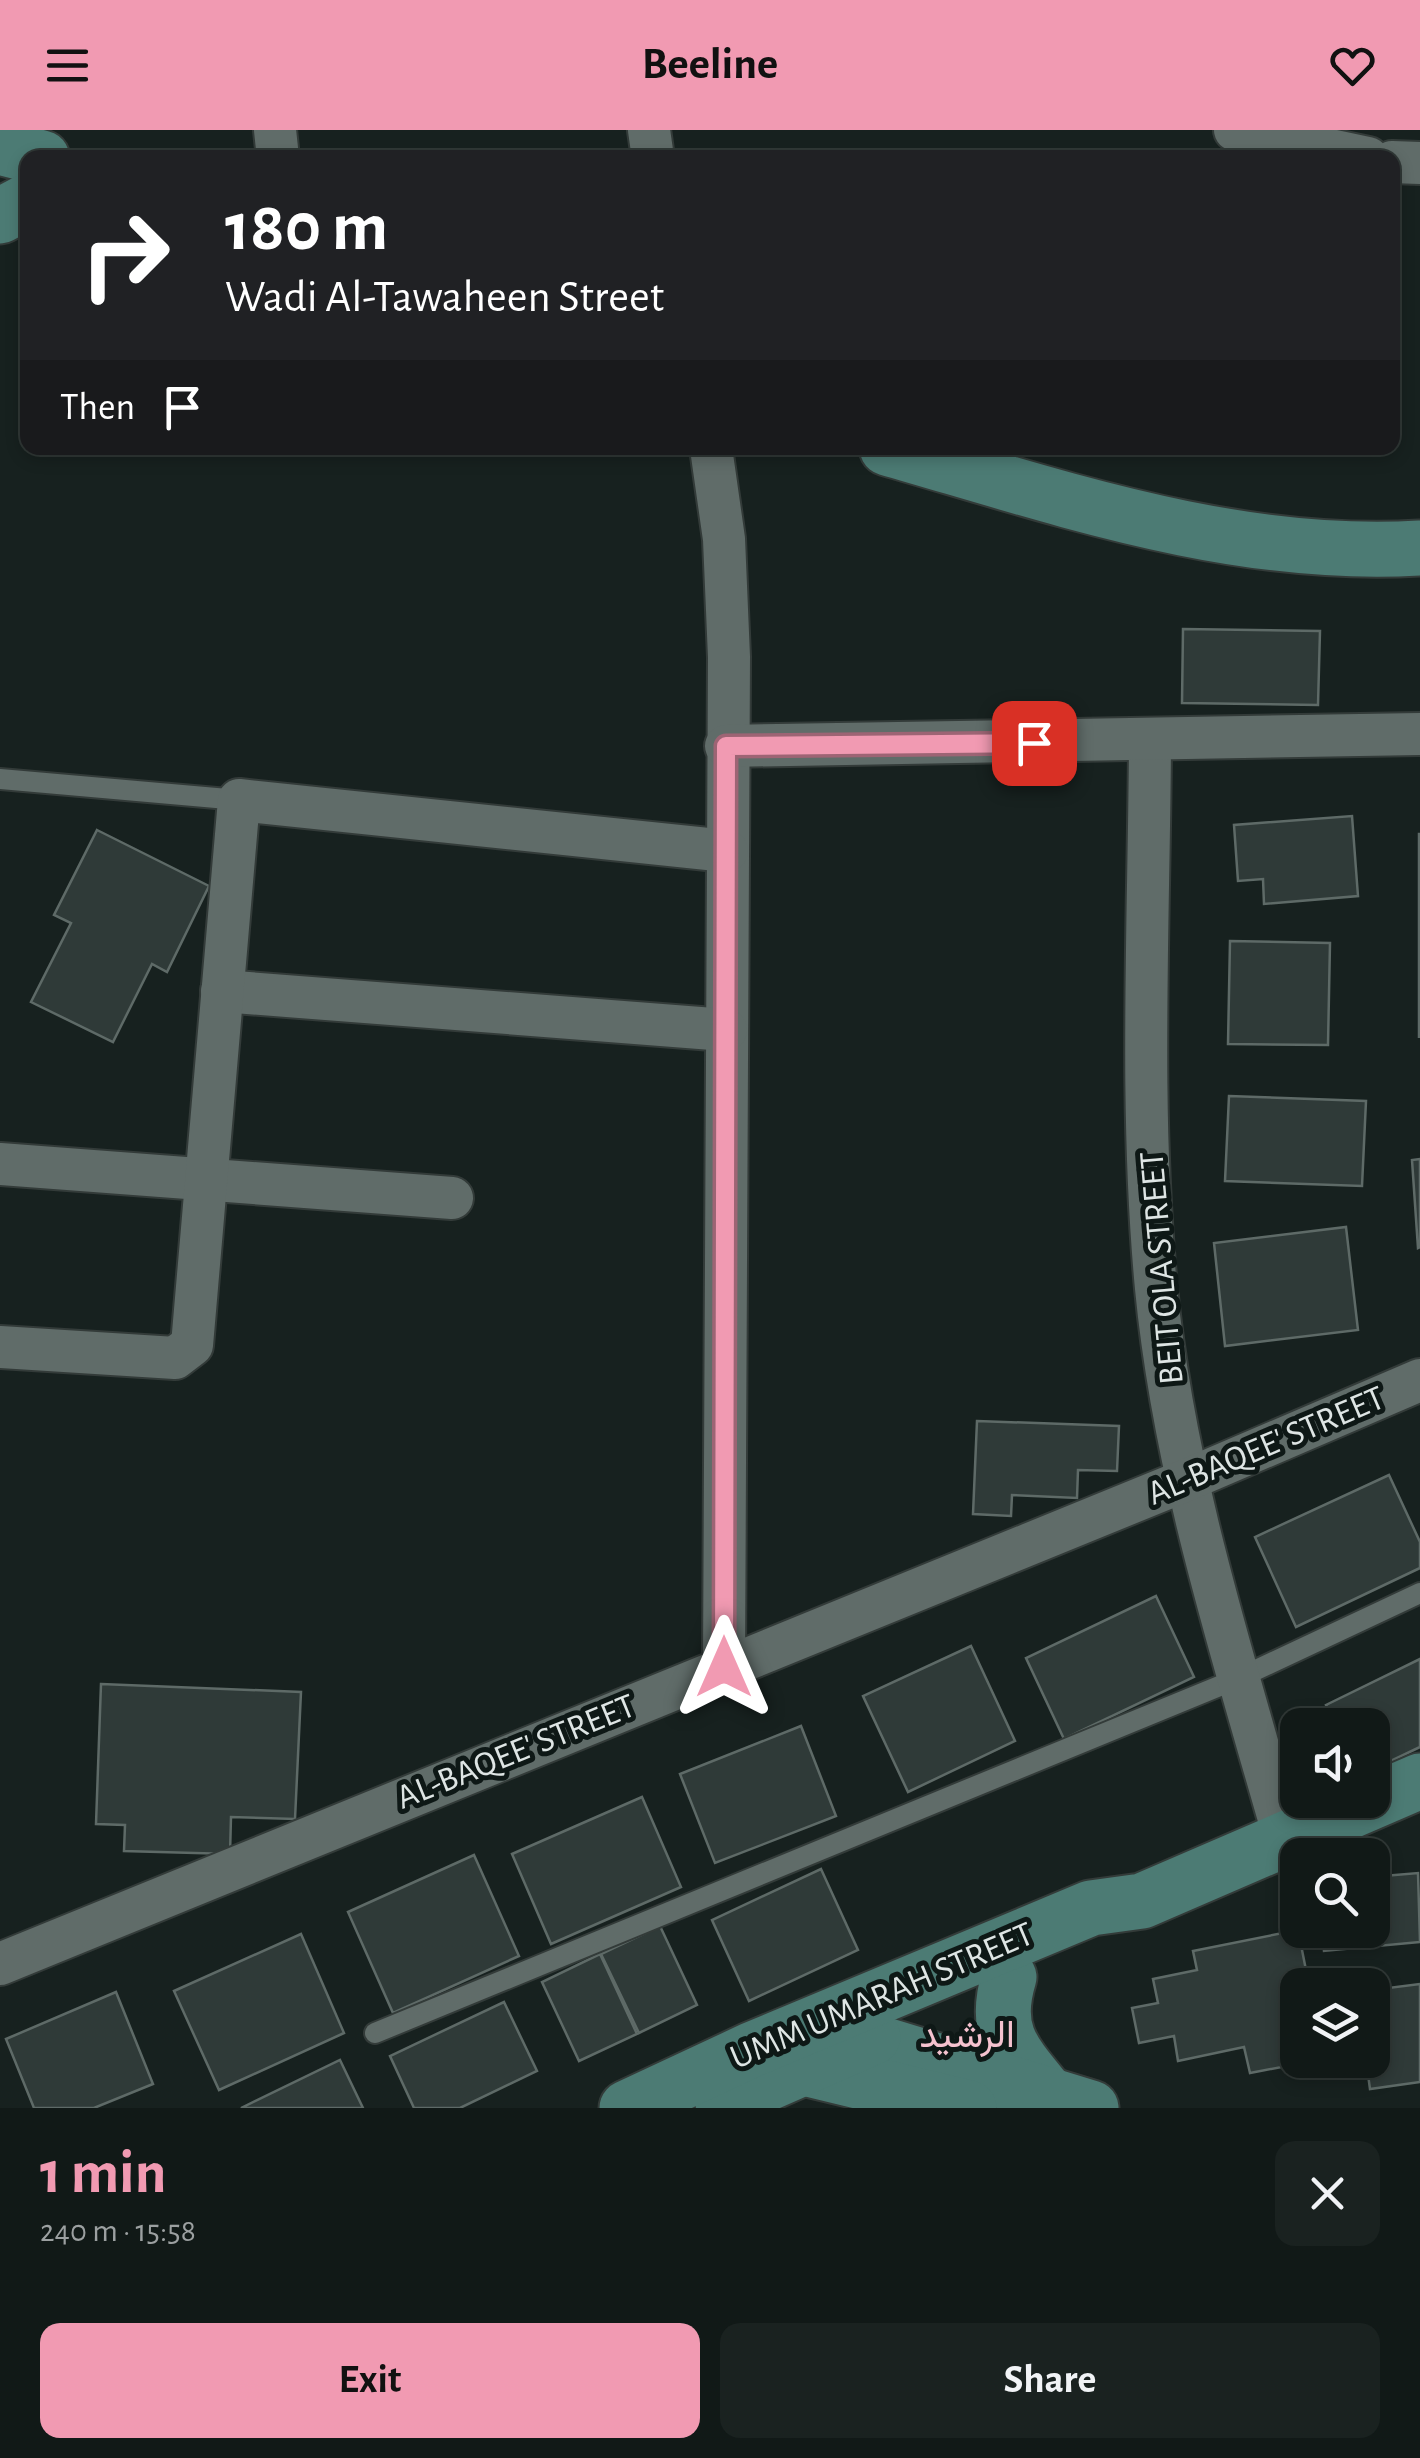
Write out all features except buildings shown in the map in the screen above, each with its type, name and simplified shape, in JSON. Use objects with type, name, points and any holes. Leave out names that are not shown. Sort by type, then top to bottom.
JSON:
[{"type":"street","points":[[1235,130],[1330,150]]},
{"type":"street","points":[[712,455],[726,583],[724,1667]]},
{"type":"street","points":[[913,455],[1210,536],[1340,549],[1420,548]]},
{"type":"street","points":[[726,746],[1150,742],[1420,734]]},
{"type":"street","name":"BEIT OLA STREET","points":[[1150,742],[1148,982],[1156,1286],[1189,1479],[1284,1838]]},
{"type":"street","points":[[0,1348],[182,1356],[192,1345],[197,1325],[239,800],[727,851]]},
{"type":"street","points":[[222,990],[726,1030]]},
{"type":"street","points":[[0,1164],[452,1198]]},
{"type":"street","name":"AL-BAQEE' STREET","points":[[0,1964],[1189,1479],[1420,1380]]},
{"type":"street","name":"UMM UMARAH STREET","points":[[1290,1838],[1420,1782]]},
{"type":"street","name":"UMM UMARAH STREET","points":[[712,2108],[1091,1908],[1142,1901],[1280,1842]]},
{"type":"street","name":"UMM UMARAH STREET","points":[[627,2108],[752,2050],[829,2044],[1010,1976],[1097,1937],[1142,1901]]},
{"type":"street","points":[[1010,1976],[1003,1998],[1004,2032],[1068,2100]]},
{"type":"street","points":[[829,2044],[1068,2100]]},
{"type":"street","points":[[829,2044],[969,2108]]},
{"type":"lane","points":[[0,780],[239,800]]},
{"type":"lane","points":[[376,2033],[1239,1678],[1420,1593]]},
{"type":"district","name":"الرشيد","points":[[967,2036]]},
{"type":"route","points":[[724,1667],[726,746],[1034,743]]}]
